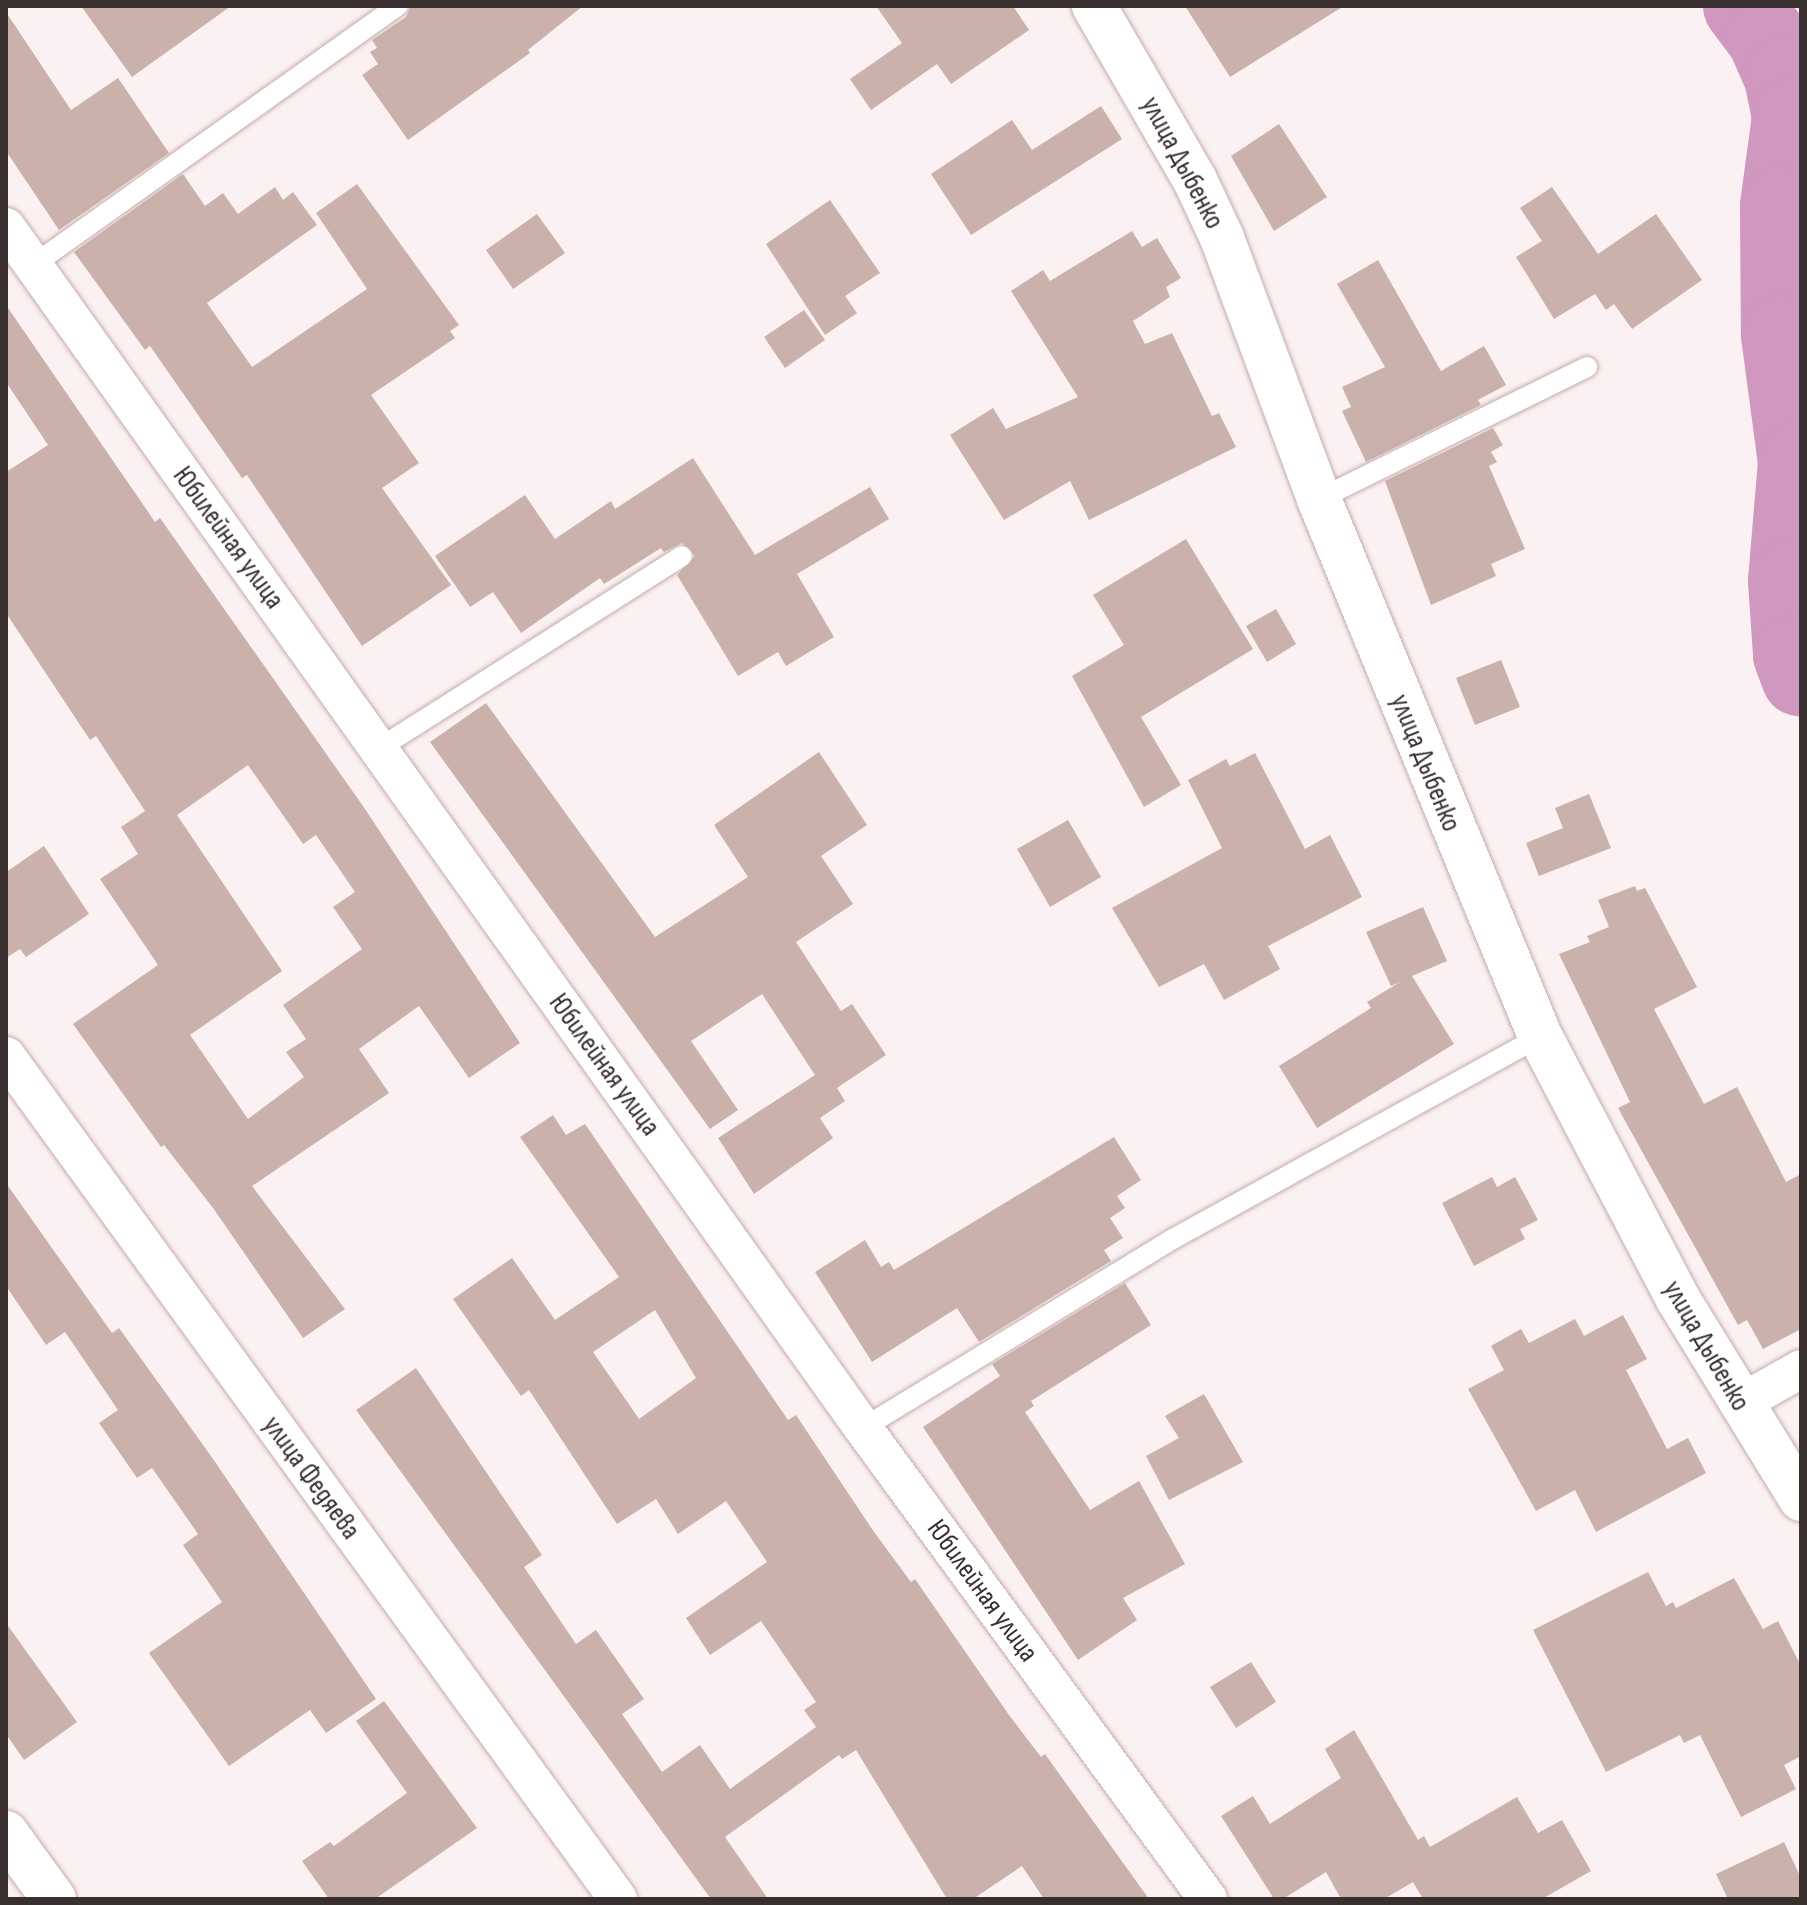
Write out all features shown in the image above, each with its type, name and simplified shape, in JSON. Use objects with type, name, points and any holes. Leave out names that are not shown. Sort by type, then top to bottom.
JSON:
[{"type":"main road","name":"улица Дыбенко","points":[[1094,6],[1195,180],[1222,238],[1319,499],[1540,1036],[1739,1404],[1801,1499]]},
{"type":"main road","points":[[6,1833],[54,1899]]},
{"type":"street","name":"Юбилейная улица","points":[[6,227],[863,1428],[1208,1899]]},
{"type":"street","name":"улица Федяева","points":[[6,1056],[618,1899]]},
{"type":"street","points":[[1739,1404],[1801,1369]]},
{"type":"lane","points":[[33,265],[398,6]]},
{"type":"lane","points":[[1319,499],[1587,367]]},
{"type":"lane","points":[[378,749],[682,556]]},
{"type":"lane","points":[[863,1428],[1173,1239],[1540,1036]]},
{"type":"building","points":[[81,6],[231,6],[132,77]]},
{"type":"building","points":[[411,6],[583,6],[528,50],[530,53],[408,140],[362,75],[378,64],[370,52],[377,48],[372,40],[406,17]]},
{"type":"building","points":[[876,6],[1013,6],[1029,30],[951,84],[937,64],[871,110],[850,79],[902,43]]},
{"type":"building","points":[[1185,6],[1344,6],[1230,77]]},
{"type":"building","points":[[6,12],[71,110],[118,78],[169,153],[59,230],[6,151]]},
{"type":"building","points":[[1101,106],[1122,139],[971,235],[931,174],[1012,120],[1032,150]]},
{"type":"building","points":[[1279,124],[1327,197],[1274,231],[1231,156]]},
{"type":"building","points":[[183,174],[205,206],[223,193],[238,214],[275,187],[283,200],[293,192],[317,225],[207,303],[252,367],[367,289],[316,213],[357,184],[459,325],[450,331],[455,338],[371,395],[419,463],[382,488],[451,585],[362,646],[247,475],[242,478],[150,346],[145,350],[74,252]]},
{"type":"building","points":[[1552,187],[1598,254],[1656,214],[1702,280],[1632,329],[1614,304],[1606,310],[1595,294],[1554,319],[1516,257],[1542,241],[1520,208]]},
{"type":"building","points":[[830,200],[880,273],[845,296],[857,313],[825,335],[766,244]]},
{"type":"building","points":[[537,214],[565,253],[513,289],[486,250]]},
{"type":"building","points":[[1132,231],[1142,247],[1157,238],[1181,278],[1166,287],[1170,297],[1133,321],[1145,344],[1172,333],[1212,416],[1219,413],[1236,447],[1089,520],[1070,481],[1004,520],[950,435],[993,408],[1006,429],[1078,397],[1011,291],[1043,270],[1050,281]]},
{"type":"building","points":[[1378,260],[1441,371],[1484,346],[1506,385],[1478,400],[1481,405],[1366,462],[1342,411],[1351,407],[1342,387],[1385,367],[1337,284]]},
{"type":"building","points":[[6,305],[155,522],[160,518],[363,806],[520,1043],[469,1078],[419,1006],[359,1049],[389,1093],[252,1186],[345,1309],[303,1338],[213,1208],[164,1145],[161,1147],[73,1024],[158,965],[100,879],[138,854],[121,827],[145,811],[96,736],[90,740],[6,613],[6,472],[48,445],[6,382]],"holes":[[[248,765],[303,844],[316,835],[355,892],[333,907],[362,949],[283,1005],[306,1039],[286,1052],[304,1077],[248,1119],[190,1035],[282,971],[177,815]]]},
{"type":"building","points":[[804,310],[825,340],[785,368],[764,337]]},
{"type":"building","points":[[1493,428],[1503,445],[1491,452],[1497,462],[1489,466],[1525,549],[1491,564],[1496,576],[1431,605],[1385,481]]},
{"type":"building","points":[[693,458],[755,555],[870,487],[889,519],[797,574],[834,637],[786,666],[778,652],[738,676],[677,575],[695,556],[682,543],[664,552],[661,548],[604,584],[600,578],[521,633],[493,592],[470,607],[435,556],[525,495],[555,539],[611,501],[615,509]]},
{"type":"building","points":[[1186,539],[1253,649],[1141,717],[1181,785],[1144,807],[1072,676],[1124,645],[1093,595]]},
{"type":"building","points":[[1276,609],[1296,644],[1267,662],[1246,626]]},
{"type":"building","points":[[1501,660],[1520,707],[1475,725],[1456,678]]},
{"type":"building","points":[[486,703],[655,937],[748,877],[714,825],[819,752],[867,825],[821,856],[853,904],[796,942],[841,1011],[852,1004],[886,1055],[837,1088],[845,1101],[820,1118],[833,1138],[754,1194],[718,1138],[815,1075],[762,994],[691,1041],[738,1110],[710,1129],[430,742]]},
{"type":"building","points":[[1255,753],[1305,849],[1330,835],[1362,897],[1268,946],[1280,969],[1224,1000],[1204,964],[1159,987],[1112,908],[1222,848],[1188,780],[1226,759],[1230,766]]},
{"type":"building","points":[[1589,794],[1611,848],[1539,876],[1526,843],[1563,828],[1555,808]]},
{"type":"building","points":[[1068,820],[1101,877],[1050,907],[1017,849]]},
{"type":"building","points":[[44,846],[89,914],[26,957],[20,949],[6,958],[6,872]]},
{"type":"building","points":[[1635,886],[1637,891],[1645,888],[1697,987],[1654,1009],[1704,1104],[1737,1087],[1786,1182],[1801,1174],[1801,1329],[1763,1349],[1747,1320],[1738,1325],[1618,1108],[1630,1102],[1559,954],[1590,942],[1587,936],[1609,927],[1598,900]]},
{"type":"building","points":[[1423,907],[1447,961],[1412,976],[1454,1044],[1317,1128],[1279,1066],[1371,1008],[1367,1002],[1400,982],[1391,986],[1366,932]]},
{"type":"building","points":[[553,1115],[566,1135],[585,1124],[788,1420],[796,1415],[874,1532],[911,1582],[915,1579],[1009,1715],[1041,1757],[1045,1754],[1149,1899],[1044,1899],[1022,1866],[973,1899],[947,1899],[856,1750],[842,1759],[839,1755],[725,1837],[768,1899],[711,1899],[356,1410],[416,1368],[542,1555],[524,1567],[576,1644],[596,1630],[644,1699],[622,1714],[662,1772],[700,1745],[730,1789],[816,1727],[804,1710],[816,1702],[761,1621],[710,1655],[686,1618],[767,1562],[726,1501],[678,1534],[656,1499],[617,1524],[529,1390],[521,1396],[453,1299],[512,1258],[555,1320],[619,1277],[520,1137]],"holes":[[[655,1310],[696,1378],[639,1419],[593,1352]]]},
{"type":"building","points":[[1114,1137],[1141,1180],[1117,1196],[1125,1208],[1110,1218],[1123,1238],[1104,1250],[1111,1261],[979,1342],[957,1308],[872,1362],[815,1272],[865,1240],[881,1267],[889,1262],[894,1270]]},
{"type":"building","points":[[1492,1177],[1497,1187],[1515,1177],[1538,1220],[1520,1229],[1525,1239],[1474,1266],[1442,1203]]},
{"type":"building","points":[[6,1183],[112,1333],[119,1328],[211,1456],[376,1699],[326,1733],[310,1710],[229,1766],[149,1653],[222,1602],[183,1545],[198,1534],[152,1468],[137,1478],[99,1423],[118,1410],[65,1332],[46,1345],[6,1286]]},
{"type":"building","points":[[1125,1283],[1151,1325],[1031,1401],[1034,1406],[1025,1412],[1090,1510],[1139,1481],[1185,1564],[1123,1598],[1137,1620],[1078,1660],[923,1427],[1000,1376],[992,1364]]},
{"type":"building","points":[[1623,1315],[1647,1359],[1626,1370],[1667,1449],[1688,1438],[1706,1473],[1596,1532],[1575,1490],[1536,1511],[1468,1389],[1504,1370],[1491,1346],[1521,1329],[1529,1343],[1575,1319],[1584,1336]]},
{"type":"building","points":[[1204,1394],[1243,1462],[1169,1500],[1146,1456],[1179,1438],[1165,1416]]},
{"type":"building","points":[[1648,1572],[1666,1606],[1673,1602],[1676,1608],[1734,1578],[1763,1629],[1778,1621],[1801,1666],[1801,1756],[1784,1765],[1796,1789],[1741,1817],[1700,1735],[1684,1743],[1680,1735],[1606,1772],[1533,1630]]},
{"type":"building","points":[[6,1623],[77,1722],[24,1760],[6,1734]]},
{"type":"building","points":[[1251,1662],[1276,1702],[1236,1728],[1210,1687]]},
{"type":"building","points":[[384,1701],[477,1828],[375,1899],[329,1899],[302,1861],[330,1842],[334,1846],[407,1793],[356,1721]]},
{"type":"building","points":[[1354,1730],[1418,1840],[1424,1836],[1430,1847],[1517,1797],[1538,1833],[1562,1820],[1591,1871],[1542,1899],[1423,1899],[1413,1882],[1384,1899],[1341,1899],[1326,1872],[1283,1899],[1274,1899],[1221,1816],[1253,1796],[1270,1824],[1341,1778],[1325,1749]]},
{"type":"building","points":[[1784,1842],[1801,1878],[1801,1899],[1728,1899],[1716,1874]]},
{"type":"waterway","points":[[1743,6],[1766,36],[1784,77],[1792,117],[1780,206],[1781,335],[1798,462],[1788,581],[1793,655],[1801,677]]}]
